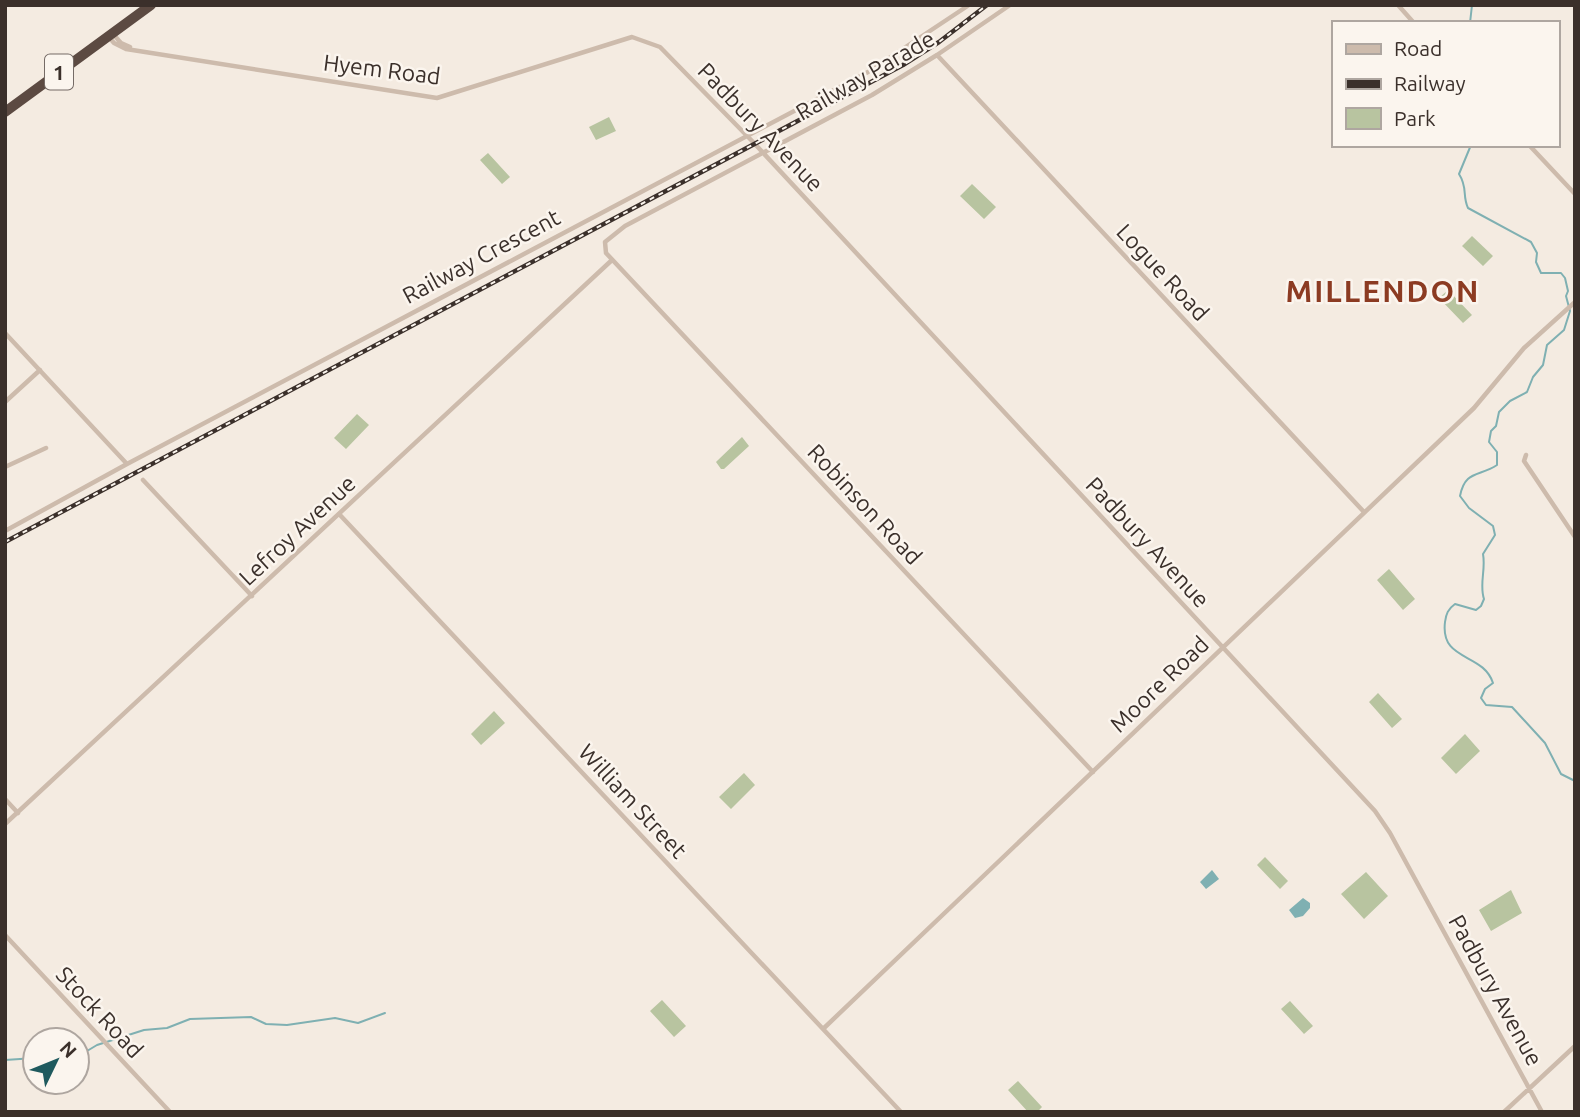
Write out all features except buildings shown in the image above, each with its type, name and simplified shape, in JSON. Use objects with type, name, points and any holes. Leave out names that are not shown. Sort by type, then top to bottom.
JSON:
[{"type":"highway","name":"1","points":[[5,112],[144,5]]},
{"type":"highway","name":"1","points":[[5,106],[151,5]]},
{"type":"street","name":"Railway Crescent","points":[[5,531],[868,72],[969,5]]},
{"type":"street","name":"Railway Parade","points":[[612,260],[606,253],[605,242],[611,235],[872,95],[1010,5]]},
{"type":"street","points":[[1398,5],[1412,21]]},
{"type":"street","name":"Hyem Road","points":[[109,33],[121,43],[135,48],[437,98],[632,37],[660,47]]},
{"type":"street","name":"Padbury Avenue","points":[[660,47],[747,135],[1375,811],[1390,833],[1542,1112]]},
{"type":"street","name":"Logue Road","points":[[937,55],[1364,512]]},
{"type":"street","points":[[1531,147],[1575,194]]},
{"type":"street","name":"Lefroy Avenue","points":[[5,824],[612,260]]},
{"type":"street","name":"Robinson Road","points":[[612,260],[1093,772]]},
{"type":"street","name":"Moore Road","points":[[823,1029],[1474,408],[1524,348],[1574,303]]},
{"type":"street","points":[[5,333],[127,464]]},
{"type":"street","points":[[5,402],[40,370]]},
{"type":"street","points":[[5,467],[46,447]]},
{"type":"street","points":[[1531,468],[1575,537]]},
{"type":"street","points":[[143,480],[252,596]]},
{"type":"street","name":"William Street","points":[[340,514],[901,1112]]},
{"type":"street","points":[[5,799],[18,813]]},
{"type":"street","name":"Stock Road","points":[[5,935],[170,1112]]},
{"type":"street","points":[[1504,1112],[1575,1046]]},
{"type":"green space","points":[[609,117],[616,131],[596,140],[589,127]]},
{"type":"green space","points":[[488,153],[510,177],[502,184],[480,160]]},
{"type":"green space","points":[[972,184],[996,207],[984,219],[960,196]]},
{"type":"green space","points":[[1472,236],[1493,256],[1483,266],[1462,246]]},
{"type":"green space","points":[[1448,290],[1472,315],[1463,323],[1439,298]]},
{"type":"green space","points":[[357,414],[369,425],[346,449],[334,438]]},
{"type":"green space","points":[[742,437],[749,446],[721,469],[716,462]]},
{"type":"green space","points":[[1389,569],[1415,599],[1403,610],[1377,580]]},
{"type":"green space","points":[[1378,693],[1402,719],[1392,728],[1369,702]]},
{"type":"green space","points":[[494,711],[505,723],[481,745],[471,734]]},
{"type":"green space","points":[[1465,734],[1480,751],[1456,774],[1441,758]]},
{"type":"green space","points":[[744,773],[755,785],[731,809],[719,797]]},
{"type":"green space","points":[[1265,857],[1288,881],[1280,889],[1257,865]]},
{"type":"green space","points":[[1366,872],[1388,896],[1364,919],[1341,894]]},
{"type":"green space","points":[[1511,890],[1522,913],[1491,931],[1479,910]]},
{"type":"green space","points":[[662,1000],[686,1026],[674,1037],[650,1011]]},
{"type":"green space","points":[[1290,1001],[1313,1026],[1304,1034],[1281,1009]]},
{"type":"green space","points":[[1018,1081],[1042,1107],[1037,1112],[1028,1112],[1008,1090]]},
{"type":"water","points":[[1212,870],[1219,879],[1206,889],[1200,882]]},
{"type":"water","points":[[1303,898],[1310,903],[1310,908],[1303,916],[1295,918],[1289,910]]},
{"type":"waterway","points":[[1470,21],[1472,5]]},
{"type":"waterway","points":[[1470,147],[1459,174],[1468,208],[1531,242],[1537,253],[1536,262],[1541,273],[1561,273],[1565,278],[1570,311],[1564,330],[1547,345],[1543,365],[1533,377],[1527,392],[1510,401],[1499,412],[1489,442],[1497,452],[1497,465],[1469,478],[1462,488],[1460,496],[1469,508],[1493,526],[1495,535],[1483,554],[1484,599],[1481,606],[1476,610],[1455,604],[1446,617],[1445,635],[1455,651],[1488,673],[1493,683],[1485,689],[1481,698],[1486,705],[1512,707],[1545,743],[1561,774],[1575,781]]},
{"type":"waterway","points":[[91,1049],[144,1030],[167,1028],[190,1019],[251,1017],[266,1024],[287,1025],[335,1018],[358,1023],[385,1013]]},
{"type":"waterway","points":[[5,1060],[21,1059]]},
{"type":"railway","points":[[5,542],[903,65],[939,42],[987,5]]},
{"type":"district","name":"MILLENDON","points":[[1383,291]]}]
